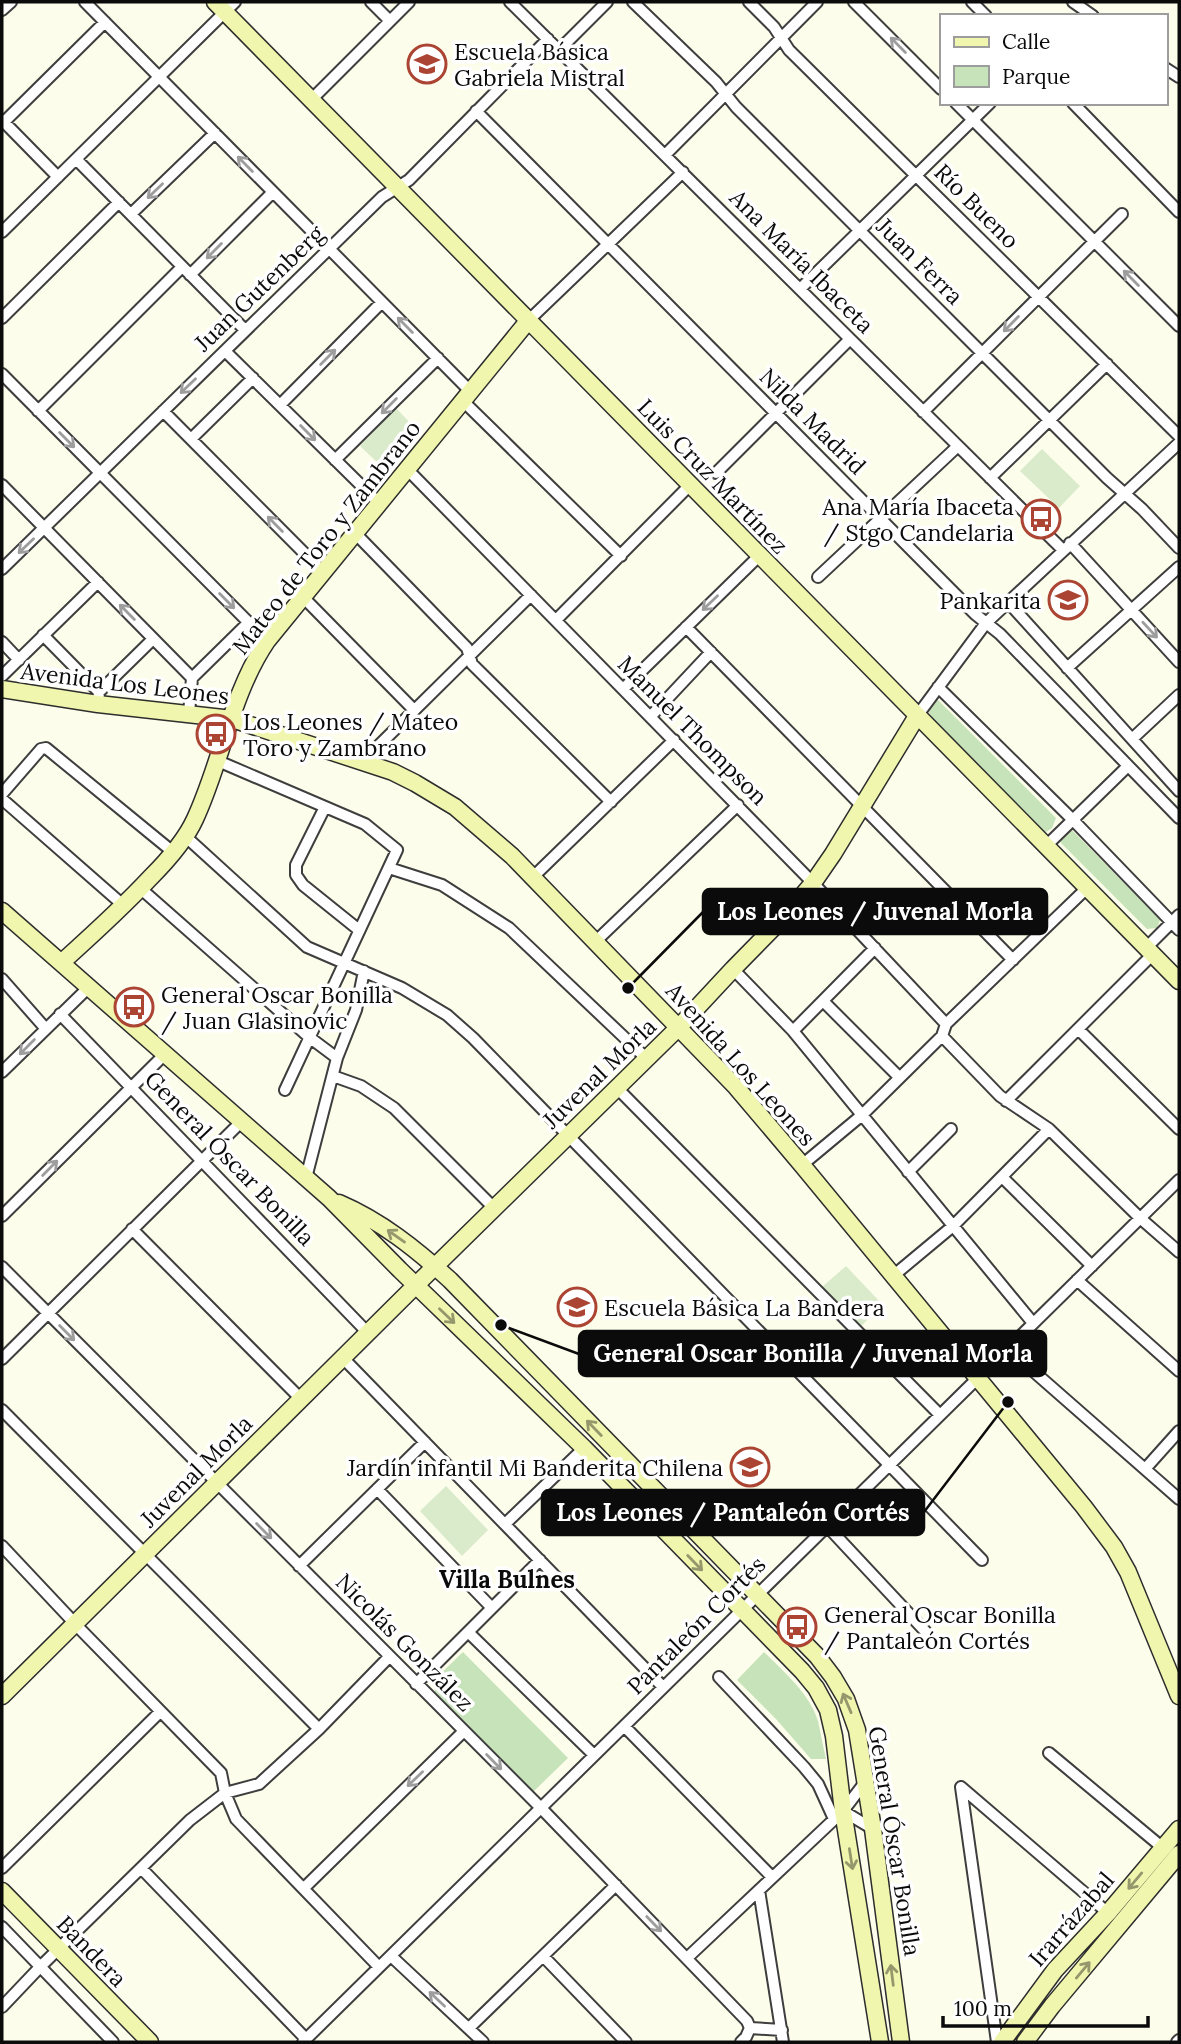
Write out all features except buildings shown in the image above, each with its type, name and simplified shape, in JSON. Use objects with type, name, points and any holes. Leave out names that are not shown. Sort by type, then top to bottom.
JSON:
[{"type":"street","points":[[2,10],[10,2]]},
{"type":"street","points":[[85,2],[438,358],[467,396],[621,556]]},
{"type":"street","points":[[371,2],[390,21]]},
{"type":"street","points":[[311,100],[409,2]]},
{"type":"street","name":"Ana María Ibaceta","points":[[510,2],[990,478],[1131,610],[1179,662]]},
{"type":"street","points":[[559,50],[607,2]]},
{"type":"street","name":"Juan Ferra","points":[[633,2],[716,82],[736,107],[1107,478],[1143,509],[1179,548]]},
{"type":"street","name":"Río Bueno","points":[[749,2],[774,27],[789,50],[1179,436]]},
{"type":"street","points":[[665,155],[817,2]]},
{"type":"street","points":[[854,2],[940,88]]},
{"type":"street","points":[[1073,2],[1090,14]]},
{"type":"street","points":[[2,231],[159,77],[225,5]]},
{"type":"street","name":"Luis Cruz Martínez","points":[[225,5],[311,100],[1179,981]]},
{"type":"street","points":[[58,177],[3,121],[105,22]]},
{"type":"street","name":"Juan Gutenberg","points":[[2,569],[382,197],[409,180],[548,39]]},
{"type":"street","points":[[958,105],[1179,326]]},
{"type":"street","points":[[800,289],[988,105]]},
{"type":"street","points":[[1075,105],[1179,212]]},
{"type":"street","name":"Nilda Madrid","points":[[476,111],[975,614],[1000,634],[1179,818]]},
{"type":"street","points":[[131,214],[215,133]]},
{"type":"street","points":[[76,159],[245,330]]},
{"type":"street","name":"Mateo de Toro y Zambrano","points":[[61,963],[140,888],[185,836],[195,819],[218,761],[250,668],[267,641],[528,321],[682,172]]},
{"type":"street","points":[[38,411],[273,192]]},
{"type":"street","points":[[2,318],[118,202]]},
{"type":"street","points":[[923,412],[1122,214]]},
{"type":"street","points":[[280,405],[382,302]]},
{"type":"street","points":[[716,473],[850,339]]},
{"type":"street","points":[[225,351],[379,503]]},
{"type":"street","name":"Mateo de Toro y Zambrano","points":[[335,460],[438,358]]},
{"type":"street","points":[[990,478],[1107,364]]},
{"type":"street","points":[[2,374],[267,641]]},
{"type":"street","points":[[191,439],[253,378]]},
{"type":"street","points":[[163,411],[323,572]]},
{"type":"street","name":"Juvenal Morla","points":[[2,1696],[647,1059],[784,917],[813,883],[917,716],[986,623],[1179,443]]},
{"type":"street","points":[[818,577],[958,446]]},
{"type":"street","name":"Manuel Thompson","points":[[407,469],[875,948],[995,1091],[1049,1129],[1140,1218],[1179,1252]]},
{"type":"street","points":[[2,485],[192,678],[189,713]]},
{"type":"street","points":[[556,620],[690,485]]},
{"type":"street","points":[[355,533],[467,648],[472,664],[611,802]]},
{"type":"street","points":[[623,689],[759,556]]},
{"type":"street","points":[[1067,668],[1179,567]]},
{"type":"street","points":[[2,676],[98,582]]},
{"type":"street","points":[[363,761],[531,595]]},
{"type":"street","points":[[303,597],[414,710]]},
{"type":"street","points":[[1007,602],[1179,791]]},
{"type":"street","name":"Mateo de Toro y Zambrano","points":[[192,678],[248,622]]},
{"type":"street","points":[[686,627],[1013,960]]},
{"type":"street","points":[[43,635],[98,698],[153,639]]},
{"type":"street","points":[[2,642],[19,660]]},
{"type":"street","points":[[651,716],[711,652]]},
{"type":"street","points":[[938,687],[1177,923],[1006,1101]]},
{"type":"street","name":"Avenida Los Leones","points":[[2,689],[98,698],[232,719],[393,772],[455,807],[487,834],[596,941],[736,1087],[1084,1507],[1114,1547],[1132,1581],[1178,1690]]},
{"type":"street","points":[[1132,738],[1179,695]]},
{"type":"street","points":[[533,877],[674,740]]},
{"type":"street","points":[[2,794],[41,749],[46,748],[173,852]]},
{"type":"street","points":[[218,761],[365,824],[397,850],[285,1090]]},
{"type":"street","points":[[1046,846],[1128,766]]},
{"type":"street","points":[[2,799],[123,905]]},
{"type":"street","points":[[596,941],[738,805]]},
{"type":"street","points":[[325,807],[296,864],[296,875],[303,884],[359,930]]},
{"type":"street","points":[[185,836],[299,940],[317,952],[420,998],[460,1026],[982,1560]]},
{"type":"street","points":[[389,868],[442,885],[509,928],[647,1059]]},
{"type":"street","points":[[140,888],[309,1037],[337,1058]]},
{"type":"street","points":[[802,1165],[862,1115],[1087,888]]},
{"type":"street","name":"General Óscar Bonilla","points":[[5,920],[61,963],[329,1198],[584,1448],[816,1688],[828,1710],[834,1736],[839,1815],[880,2042]]},
{"type":"street","points":[[793,1031],[875,948]]},
{"type":"street","points":[[733,969],[793,1031],[1033,1323]]},
{"type":"street","points":[[306,1178],[337,1058],[356,1010],[364,971]]},
{"type":"street","points":[[2,979],[46,1029]]},
{"type":"street","points":[[2,1072],[89,988]]},
{"type":"street","points":[[823,1001],[899,1077]]},
{"type":"street","name":"General Óscar Bonilla","points":[[60,1014],[368,1333]]},
{"type":"street","points":[[1078,1029],[1179,1129]]},
{"type":"street","points":[[2,1216],[165,1054]]},
{"type":"street","points":[[333,1076],[372,1092],[394,1108],[494,1208]]},
{"type":"street","points":[[617,1088],[940,1415]]},
{"type":"street","points":[[2,1359],[242,1121]]},
{"type":"street","points":[[908,1172],[951,1129]]},
{"type":"street","points":[[893,1276],[953,1226],[1049,1129]]},
{"type":"street","points":[[1002,1177],[1092,1266]]},
{"type":"street","name":"Pantaleón Cortés","points":[[304,2041],[1179,1180]]},
{"type":"street","name":"General Óscar Bonilla","points":[[329,1198],[388,1230],[435,1266],[817,1656],[833,1677],[846,1699],[857,1730],[901,2042]]},
{"type":"street","points":[[132,1230],[301,1399]]},
{"type":"street","name":"Nicolás González","points":[[2,1267],[541,1808],[747,2021],[750,2028]]},
{"type":"street","points":[[1077,1280],[1179,1371]]},
{"type":"street","points":[[1008,1349],[1179,1499]]},
{"type":"street","points":[[343,1358],[663,1687]]},
{"type":"street","points":[[2,1410],[319,1729]]},
{"type":"street","points":[[1145,1469],[1179,1431]]},
{"type":"street","points":[[299,1566],[425,1442]]},
{"type":"street","points":[[505,1524],[584,1448]]},
{"type":"street","points":[[377,1489],[492,1608]]},
{"type":"street","points":[[827,1526],[926,1632]]},
{"type":"street","points":[[2,1546],[74,1624],[221,1773],[225,1793],[236,1819],[379,1967]]},
{"type":"street","points":[[416,1684],[540,1560]]},
{"type":"street","points":[[468,1632],[594,1755]]},
{"type":"street","points":[[2,2007],[190,1820],[225,1793],[259,1784],[319,1729],[389,1657]]},
{"type":"street","name":"General Óscar Bonilla","points":[[719,1677],[804,1767],[839,1815]]},
{"type":"street","points":[[2,1868],[160,1712]]},
{"type":"street","points":[[624,1726],[772,1877]]},
{"type":"street","points":[[304,1888],[464,1731]]},
{"type":"street","points":[[1049,1754],[1163,1849]]},
{"type":"street","points":[[687,1958],[839,1815],[866,1780]]},
{"type":"street","points":[[1000,2042],[961,1787],[1108,1913]]},
{"type":"street","points":[[839,1815],[873,1829]]},
{"type":"street","name":"Irarrázabal","points":[[1000,2042],[1055,1970],[1108,1913],[1179,1829]]},
{"type":"street","name":"Irarrázabal","points":[[1025,2042],[1179,1854]]},
{"type":"street","points":[[141,1868],[304,2041]]},
{"type":"street","points":[[469,2028],[616,1885]]},
{"type":"street","points":[[759,1890],[783,2042]]},
{"type":"street","name":"Bandera","points":[[2,1891],[150,2042]]},
{"type":"street","points":[[2,1927],[113,2042]]},
{"type":"street","points":[[391,1956],[483,2042]]},
{"type":"street","points":[[543,1956],[626,2042]]},
{"type":"street","points":[[741,2042],[750,2028],[782,2030]]},
{"type":"green space","points":[[396,408],[414,427],[379,464],[360,446]]},
{"type":"green space","points":[[1042,449],[1080,486],[1059,508],[1020,471]]},
{"type":"green space","points":[[936,698],[1056,818],[1052,828],[1043,834],[932,718],[929,705]]},
{"type":"green space","points":[[1070,828],[1160,920],[1157,928],[1147,929],[1061,843],[1059,838]]},
{"type":"green space","points":[[846,1266],[883,1305],[860,1327],[822,1287]]},
{"type":"green space","points":[[446,1486],[488,1530],[462,1556],[420,1511]]},
{"type":"green space","points":[[463,1652],[568,1758],[533,1792],[435,1692],[434,1680]]},
{"type":"green space","points":[[764,1652],[809,1702],[818,1721],[826,1759],[811,1759],[737,1680]]},
{"type":"place","name":"Escuela Básica Gabriela Mistral","points":[[427,64]]},
{"type":"place","name":"Ana María Ibaceta / Stgo Candelaria","points":[[1041,519]]},
{"type":"place","name":"Pankarita","points":[[1068,600]]},
{"type":"place","name":"Los Leones / Mateo Toro y Zambrano","points":[[216,734]]},
{"type":"place","name":"Los Leones / Juvenal Morla","points":[[628,988]]},
{"type":"place","name":"General Oscar Bonilla / Juan Glasinovic","points":[[134,1007]]},
{"type":"place","name":"Escuela Básica La Bandera","points":[[577,1307]]},
{"type":"place","name":"General Oscar Bonilla / Juvenal Morla","points":[[501,1325]]},
{"type":"place","name":"Los Leones / Pantaleón Cortés","points":[[1008,1402]]},
{"type":"place","name":"Jardín infantil Mi Banderita Chilena","points":[[750,1467]]},
{"type":"place","name":"General Oscar Bonilla / Pantaleón Cortés","points":[[797,1627]]},
{"type":"district","name":"Villa Bulnes","points":[[507,1579]]}]
